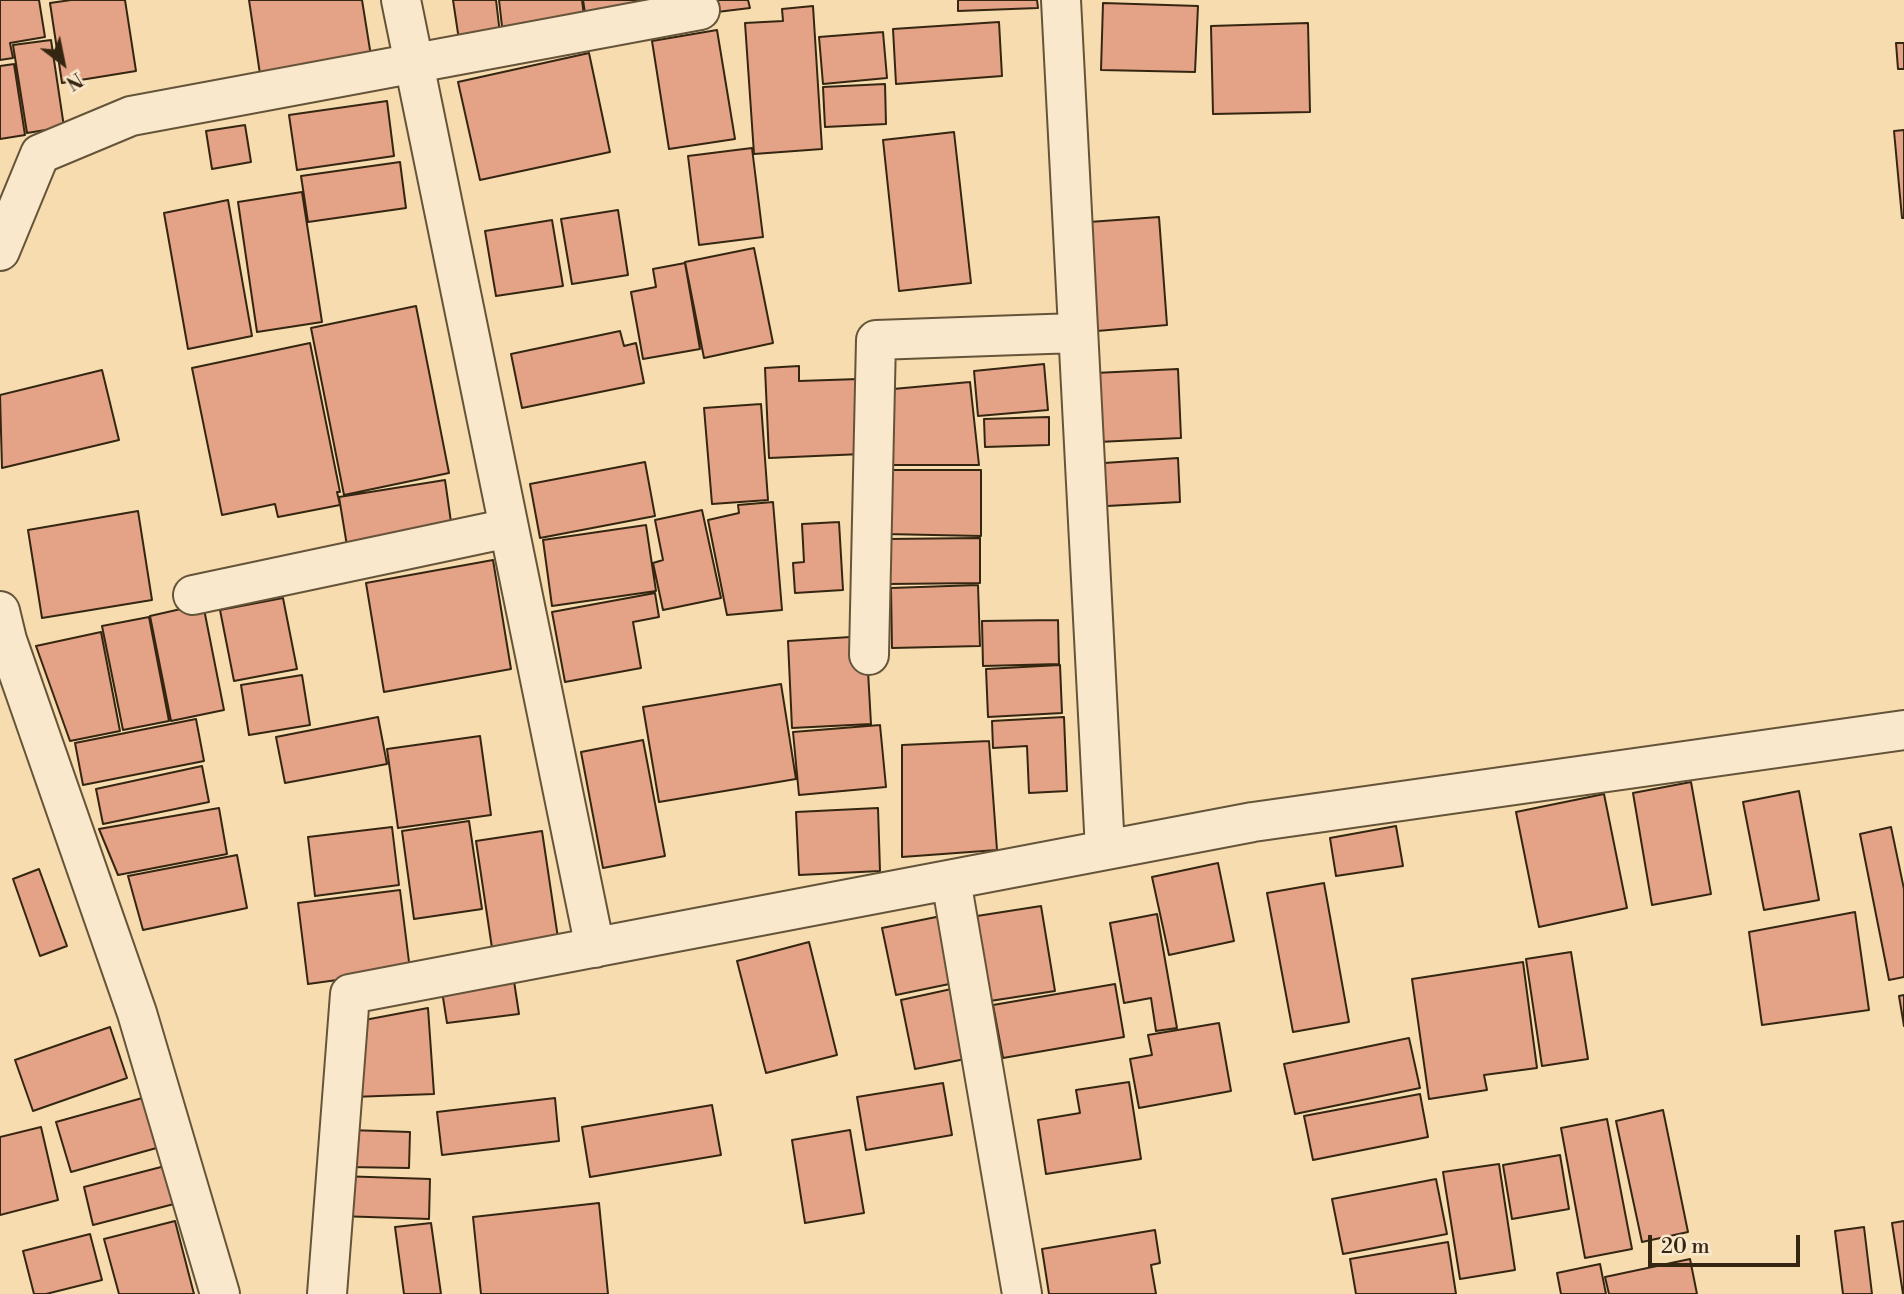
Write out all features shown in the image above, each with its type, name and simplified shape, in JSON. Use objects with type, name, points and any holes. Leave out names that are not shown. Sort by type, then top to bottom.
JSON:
[{"type":"street","points":[[401,0],[595,948]]},
{"type":"street","points":[[1061,0],[1076,333],[1105,850]]},
{"type":"street","points":[[0,250],[40,154],[131,116],[414,61],[700,10]]},
{"type":"street","points":[[869,655],[876,340],[1076,333]]},
{"type":"street","points":[[193,595],[509,528]]},
{"type":"street","points":[[0,611],[7,640],[136,1013],[220,1294]]},
{"type":"street","points":[[327,1294],[350,994],[1253,822],[1904,730]]},
{"type":"street","points":[[951,880],[1022,1294]]},
{"type":"building","points":[[0,0],[39,0],[45,37],[10,43],[13,58],[0,60]]},
{"type":"building","points":[[71,0],[125,0],[136,71],[62,83],[50,3]]},
{"type":"building","points":[[249,0],[362,0],[371,56],[260,74]]},
{"type":"building","points":[[453,0],[496,0],[500,34],[459,40]]},
{"type":"building","points":[[499,0],[582,0],[585,23],[503,35]]},
{"type":"building","points":[[583,0],[642,0],[642,5],[585,13]]},
{"type":"building","points":[[715,0],[748,0],[750,8],[717,12]]},
{"type":"building","points":[[958,0],[1037,0],[1038,8],[958,11]]},
{"type":"building","points":[[1103,3],[1198,6],[1195,72],[1101,70]]},
{"type":"building","points":[[813,6],[822,149],[754,154],[745,23],[783,21],[782,9]]},
{"type":"building","points":[[999,22],[1002,76],[896,84],[893,29]]},
{"type":"building","points":[[1308,23],[1310,112],[1213,114],[1211,26]]},
{"type":"building","points":[[717,30],[735,139],[669,149],[652,41]]},
{"type":"building","points":[[883,32],[887,78],[823,84],[819,37]]},
{"type":"building","points":[[51,40],[64,127],[27,133],[13,45]]},
{"type":"building","points":[[1896,43],[1904,43],[1904,69],[1898,69]]},
{"type":"building","points":[[589,53],[610,152],[480,180],[458,82]]},
{"type":"building","points":[[14,64],[25,135],[0,139],[0,66]]},
{"type":"building","points":[[885,84],[886,124],[825,127],[823,87]]},
{"type":"building","points":[[387,101],[394,156],[297,170],[289,115]]},
{"type":"building","points":[[245,125],[251,162],[212,169],[206,131]]},
{"type":"building","points":[[1904,130],[1904,218],[1902,218],[1894,131]]},
{"type":"building","points":[[954,132],[971,283],[899,291],[883,140]]},
{"type":"building","points":[[752,148],[763,237],[699,245],[688,156]]},
{"type":"building","points":[[400,162],[406,208],[308,222],[301,176]]},
{"type":"building","points":[[302,192],[322,322],[257,332],[238,202]]},
{"type":"building","points":[[228,200],[252,336],[188,349],[164,213]]},
{"type":"building","points":[[618,210],[628,275],[572,284],[561,219]]},
{"type":"building","points":[[1159,217],[1167,325],[1097,331],[1089,222]]},
{"type":"building","points":[[552,220],[563,286],[496,296],[485,231]]},
{"type":"building","points":[[754,248],[773,343],[704,358],[685,262]]},
{"type":"building","points":[[685,263],[700,349],[643,359],[631,292],[656,287],[653,269]]},
{"type":"building","points":[[416,306],[449,473],[344,495],[311,328]]},
{"type":"building","points":[[620,331],[624,346],[636,343],[644,383],[522,408],[511,354]]},
{"type":"building","points":[[310,343],[340,492],[337,492],[340,505],[278,517],[275,504],[222,515],[192,368]]},
{"type":"building","points":[[1044,364],[1048,410],[978,416],[974,371]]},
{"type":"building","points":[[799,366],[799,381],[859,379],[862,454],[769,458],[765,368]]},
{"type":"building","points":[[1178,369],[1181,438],[1098,442],[1095,373]]},
{"type":"building","points":[[102,370],[119,440],[2,468],[0,395]]},
{"type":"building","points":[[970,382],[979,465],[893,465],[893,389]]},
{"type":"building","points":[[761,404],[768,500],[712,504],[704,408]]},
{"type":"building","points":[[1049,417],[1049,445],[985,447],[984,419]]},
{"type":"building","points":[[1178,458],[1180,502],[1107,506],[1104,463]]},
{"type":"building","points":[[645,462],[655,516],[540,538],[530,484]]},
{"type":"building","points":[[886,470],[981,470],[981,536],[885,534]]},
{"type":"building","points":[[445,480],[452,529],[347,546],[339,497]]},
{"type":"building","points":[[773,502],[782,610],[727,615],[708,520],[739,513],[738,505]]},
{"type":"building","points":[[702,510],[721,598],[663,610],[653,563],[663,560],[655,520]]},
{"type":"building","points":[[138,511],[152,600],[42,618],[28,530]]},
{"type":"building","points":[[839,522],[843,590],[795,593],[793,563],[804,562],[802,524]]},
{"type":"building","points":[[646,525],[656,591],[552,606],[543,540]]},
{"type":"building","points":[[980,538],[980,583],[889,584],[888,539]]},
{"type":"building","points":[[493,560],[511,669],[384,692],[366,583]]},
{"type":"building","points":[[978,585],[980,646],[892,648],[891,588]]},
{"type":"building","points":[[655,593],[659,617],[633,622],[641,668],[565,682],[552,612]]},
{"type":"building","points":[[283,598],[297,669],[234,681],[220,610]]},
{"type":"building","points":[[203,604],[224,710],[171,721],[150,616]]},
{"type":"building","points":[[149,617],[169,721],[123,730],[102,626]]},
{"type":"building","points":[[1058,620],[1059,664],[983,666],[982,621]]},
{"type":"building","points":[[101,632],[120,731],[70,741],[36,646]]},
{"type":"building","points":[[866,636],[871,724],[792,728],[788,641]]},
{"type":"building","points":[[1060,665],[1062,713],[988,717],[986,669]]},
{"type":"building","points":[[302,675],[310,725],[249,735],[241,685]]},
{"type":"building","points":[[781,684],[796,779],[659,802],[643,707]]},
{"type":"building","points":[[378,717],[387,764],[285,783],[276,737]]},
{"type":"building","points":[[1064,717],[1067,791],[1029,793],[1027,746],[993,748],[992,721]]},
{"type":"building","points":[[196,719],[204,761],[83,785],[75,743]]},
{"type":"building","points":[[880,725],[886,787],[799,795],[793,732]]},
{"type":"building","points":[[480,736],[491,815],[398,828],[387,749]]},
{"type":"building","points":[[643,740],[665,856],[603,868],[581,752]]},
{"type":"building","points":[[989,741],[997,850],[902,857],[902,745]]},
{"type":"building","points":[[202,766],[209,802],[103,824],[96,789]]},
{"type":"building","points":[[1691,782],[1711,894],[1652,905],[1633,793]]},
{"type":"building","points":[[1799,791],[1819,900],[1764,910],[1743,802]]},
{"type":"building","points":[[1604,794],[1627,908],[1539,927],[1516,812]]},
{"type":"building","points":[[219,808],[227,854],[118,875],[99,829]]},
{"type":"building","points":[[878,808],[880,871],[799,875],[796,812]]},
{"type":"building","points":[[469,821],[482,909],[414,919],[402,831]]},
{"type":"building","points":[[1396,826],[1403,866],[1336,876],[1330,838]]},
{"type":"building","points":[[392,827],[399,885],[315,896],[308,837]]},
{"type":"building","points":[[1891,827],[1904,889],[1904,977],[1889,980],[1860,834]]},
{"type":"building","points":[[542,831],[558,938],[492,948],[476,841]]},
{"type":"building","points":[[237,855],[247,908],[143,930],[128,876]]},
{"type":"building","points":[[1218,863],[1234,941],[1169,955],[1152,877]]},
{"type":"building","points":[[39,869],[67,946],[40,956],[13,879]]},
{"type":"building","points":[[1324,883],[1349,1022],[1293,1032],[1267,893]]},
{"type":"building","points":[[400,890],[410,970],[308,984],[298,903]]},
{"type":"building","points":[[1041,906],[1055,991],[990,1001],[977,916]]},
{"type":"building","points":[[1855,912],[1869,1010],[1762,1025],[1749,932]]},
{"type":"building","points":[[1157,914],[1177,1028],[1156,1031],[1151,998],[1124,1003],[1110,923]]},
{"type":"building","points":[[946,915],[959,982],[896,995],[882,928]]},
{"type":"building","points":[[809,942],[837,1055],[766,1073],[737,961]]},
{"type":"building","points":[[1571,952],[1588,1059],[1542,1066],[1526,959]]},
{"type":"building","points":[[1523,962],[1537,1068],[1484,1075],[1487,1090],[1429,1099],[1412,979]]},
{"type":"building","points":[[514,981],[519,1014],[447,1023],[442,991]]},
{"type":"building","points":[[1115,984],[1124,1037],[1003,1058],[993,1005]]},
{"type":"building","points":[[956,988],[970,1058],[915,1069],[901,1000]]},
{"type":"building","points":[[1904,995],[1904,1026],[1899,996]]},
{"type":"building","points":[[428,1008],[434,1094],[352,1097],[354,1022]]},
{"type":"building","points":[[1219,1023],[1231,1091],[1139,1108],[1130,1059],[1152,1055],[1148,1035]]},
{"type":"building","points":[[110,1027],[127,1078],[33,1111],[15,1060]]},
{"type":"building","points":[[1409,1038],[1420,1088],[1295,1114],[1284,1064]]},
{"type":"building","points":[[1129,1082],[1141,1159],[1046,1174],[1038,1120],[1080,1113],[1076,1090]]},
{"type":"building","points":[[943,1083],[952,1135],[866,1150],[857,1097]]},
{"type":"building","points":[[1420,1094],[1428,1137],[1313,1160],[1304,1116]]},
{"type":"building","points":[[146,1097],[160,1147],[71,1172],[56,1122]]},
{"type":"building","points":[[555,1098],[559,1141],[442,1155],[437,1112]]},
{"type":"building","points":[[712,1105],[721,1155],[590,1177],[582,1127]]},
{"type":"building","points":[[1663,1110],[1688,1232],[1642,1242],[1616,1121]]},
{"type":"building","points":[[1607,1119],[1632,1249],[1585,1258],[1561,1128]]},
{"type":"building","points":[[41,1127],[58,1200],[0,1215],[0,1137]]},
{"type":"building","points":[[349,1130],[410,1132],[409,1168],[348,1167]]},
{"type":"building","points":[[850,1130],[864,1213],[805,1223],[792,1140]]},
{"type":"building","points":[[1560,1155],[1569,1209],[1512,1219],[1503,1165]]},
{"type":"building","points":[[1499,1164],[1515,1270],[1460,1279],[1443,1172]]},
{"type":"building","points":[[165,1166],[174,1204],[93,1225],[84,1187]]},
{"type":"building","points":[[339,1176],[430,1179],[429,1219],[338,1216]]},
{"type":"building","points":[[1436,1179],[1447,1234],[1343,1254],[1332,1199]]},
{"type":"building","points":[[599,1203],[608,1294],[481,1294],[473,1217]]},
{"type":"building","points":[[175,1221],[194,1294],[119,1294],[104,1239]]},
{"type":"building","points":[[1904,1221],[1904,1294],[1903,1294],[1892,1223]]},
{"type":"building","points":[[431,1223],[441,1294],[404,1294],[395,1227]]},
{"type":"building","points":[[1864,1227],[1872,1294],[1843,1294],[1835,1231]]},
{"type":"building","points":[[1155,1230],[1160,1263],[1151,1265],[1156,1294],[1049,1294],[1042,1249]]},
{"type":"building","points":[[90,1234],[102,1280],[46,1294],[34,1294],[23,1251]]},
{"type":"building","points":[[1448,1242],[1456,1294],[1356,1294],[1350,1259]]},
{"type":"building","points":[[1690,1259],[1697,1294],[1609,1294],[1605,1277]]},
{"type":"building","points":[[1600,1264],[1606,1294],[1561,1294],[1557,1273]]}]
